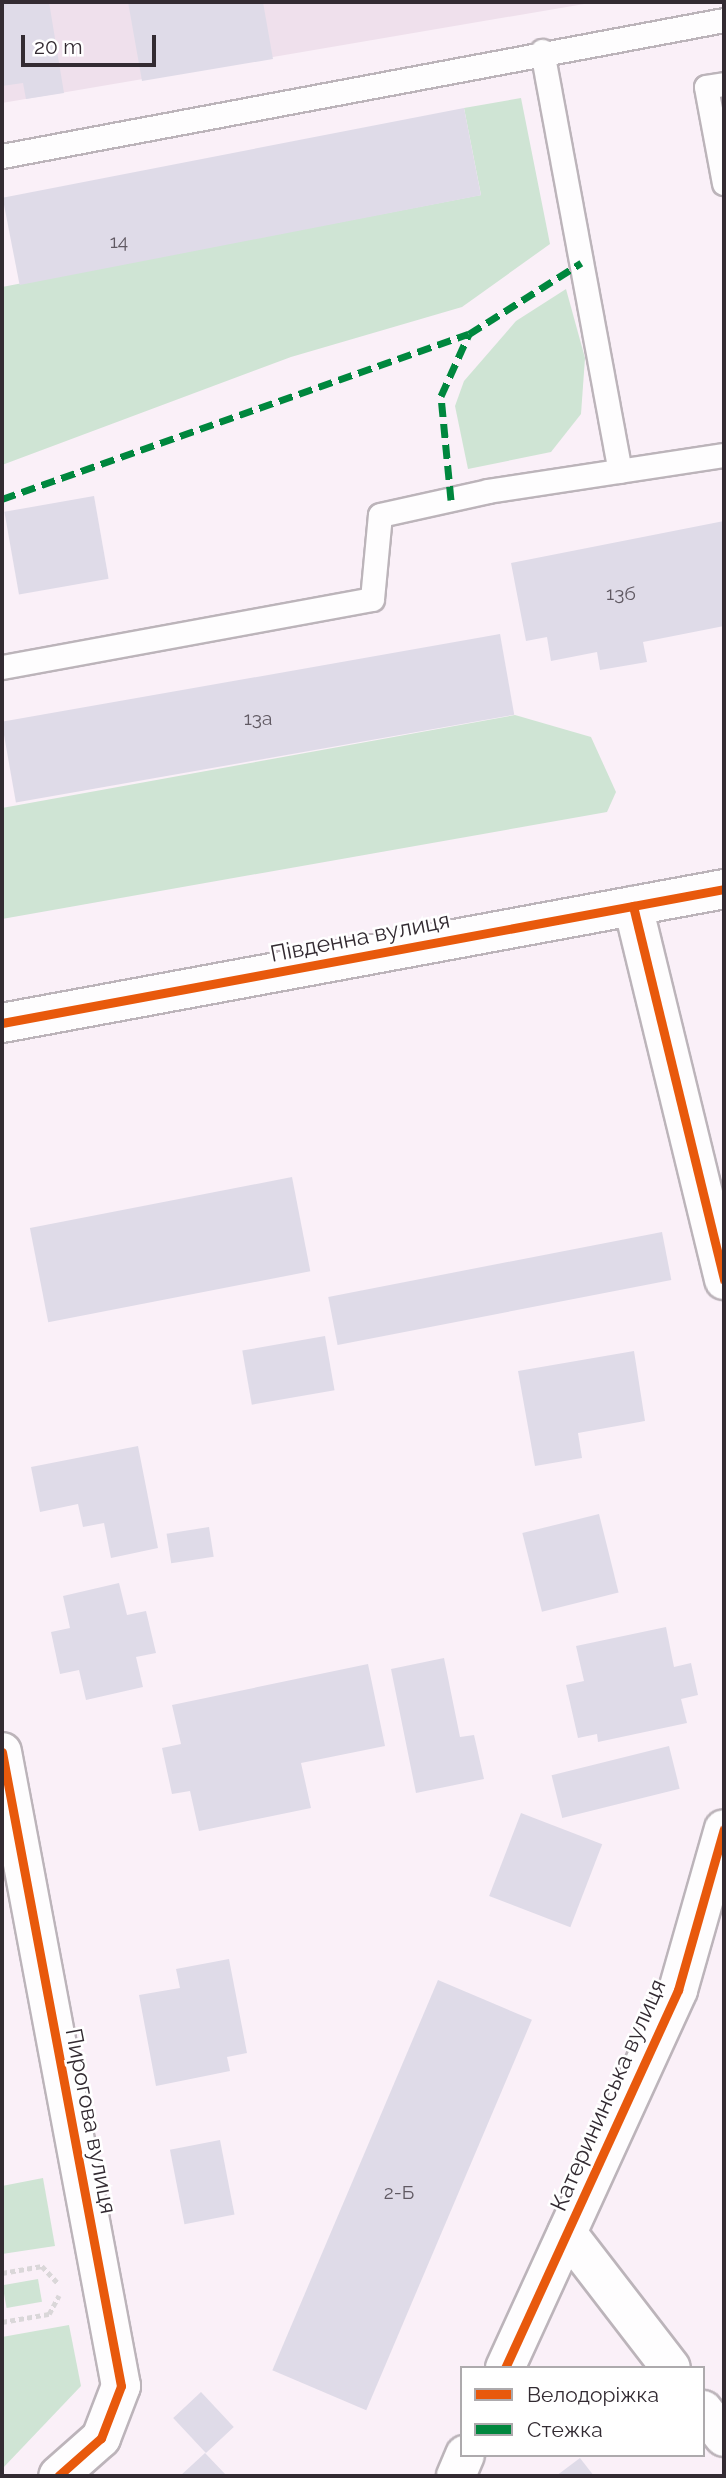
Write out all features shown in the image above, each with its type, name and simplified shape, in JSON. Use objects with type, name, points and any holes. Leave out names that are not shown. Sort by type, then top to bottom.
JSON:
[{"type":"street","name":"Південна вулиця","points":[[2,1023],[724,889]]},
{"type":"street","points":[[633,906],[724,1280]]},
{"type":"street","name":"Пирогова вулиця","points":[[2,1752],[9,1833],[121,2386],[101,2438],[58,2476]]},
{"type":"street","name":"Катерининська вулиця","points":[[506,2366],[678,1990],[724,1829]]},
{"type":"street","points":[[567,2233],[669,2366]]},
{"type":"street","points":[[705,2413],[724,2437]]},
{"type":"street","points":[[456,2476],[464,2457]]},
{"type":"lane","points":[[2,156],[542,51],[724,20]]},
{"type":"lane","points":[[542,51],[620,471]]},
{"type":"lane","points":[[724,84],[706,87],[724,183]]},
{"type":"lane","points":[[2,667],[372,599],[380,515],[724,454]]},
{"type":"path","points":[[2,2273],[42,2266],[63,2288],[49,2314],[2,2322]]},
{"type":"shaded area","points":[[2,2],[596,2],[2,103]]},
{"type":"green space","points":[[521,98],[550,244],[462,307],[291,357],[2,465],[2,287],[481,195],[464,108]]},
{"type":"green space","points":[[566,289],[585,358],[581,414],[551,452],[468,469],[455,406],[464,381],[516,321]]},
{"type":"green space","points":[[515,715],[591,737],[616,792],[607,812],[2,919],[2,808]]},
{"type":"green space","points":[[43,2178],[55,2246],[2,2254],[2,2186]]},
{"type":"green space","points":[[38,2279],[42,2302],[7,2308],[3,2285]]},
{"type":"green space","points":[[69,2325],[81,2386],[2,2469],[2,2337]]},
{"type":"building","points":[[2,2],[49,2],[64,93],[26,99],[23,83],[2,86]]},
{"type":"building","points":[[128,2],[263,2],[273,59],[142,81]]},
{"type":"building","points":[[464,108],[481,195],[20,285],[3,198]]},
{"type":"building","points":[[94,496],[109,579],[19,595],[4,512]]},
{"type":"building","points":[[724,521],[724,626],[643,642],[647,662],[600,670],[597,652],[551,661],[547,637],[526,641],[511,563]]},
{"type":"building","points":[[500,634],[514,715],[16,803],[2,722]]},
{"type":"building","points":[[292,1177],[310,1271],[48,1322],[30,1228]]},
{"type":"building","points":[[662,1232],[671,1280],[338,1345],[328,1297]]},
{"type":"building","points":[[325,1336],[335,1390],[252,1405],[242,1351]]},
{"type":"building","points":[[634,1351],[645,1421],[578,1433],[582,1458],[535,1466],[518,1371]]},
{"type":"building","points":[[138,1446],[158,1548],[111,1558],[104,1523],[83,1527],[78,1504],[40,1512],[31,1467]]},
{"type":"building","points":[[599,1514],[619,1593],[542,1612],[522,1533]]},
{"type":"building","points":[[209,1527],[214,1557],[171,1563],[167,1534]]},
{"type":"building","points":[[119,1583],[127,1615],[146,1611],[156,1653],[136,1657],[143,1687],[86,1700],[79,1670],[60,1674],[51,1632],[70,1628],[63,1596]]},
{"type":"building","points":[[666,1627],[674,1667],[691,1663],[698,1695],[681,1699],[687,1723],[598,1742],[597,1734],[578,1738],[566,1685],[584,1681],[576,1646]]},
{"type":"building","points":[[444,1658],[460,1737],[474,1735],[484,1779],[416,1793],[391,1669]]},
{"type":"building","points":[[368,1664],[385,1746],[301,1763],[311,1808],[199,1831],[190,1791],[172,1794],[162,1748],[181,1744],[172,1705]]},
{"type":"building","points":[[669,1746],[680,1789],[562,1818],[552,1775]]},
{"type":"building","points":[[521,1813],[602,1844],[570,1927],[489,1896]]},
{"type":"building","points":[[229,1959],[247,2053],[227,2057],[230,2071],[156,2086],[139,1995],[180,1988],[176,1969]]},
{"type":"building","points":[[438,1980],[532,2020],[366,2410],[272,2370]]},
{"type":"building","points":[[220,2140],[235,2215],[184,2224],[170,2150]]},
{"type":"building","points":[[201,2392],[234,2427],[206,2453],[173,2418]]},
{"type":"building","points":[[205,2453],[227,2476],[180,2476]]},
{"type":"building","points":[[580,2458],[594,2476],[556,2476]]},
{"type":"marked path","points":[[2,499],[469,334],[581,263]]},
{"type":"marked path","points":[[451,500],[441,396],[469,334]]},
{"type":"cycle path","points":[[2,1023],[724,889]]},
{"type":"cycle path","points":[[633,906],[724,1280]]},
{"type":"cycle path","points":[[2,1752],[121,2386],[101,2438],[58,2476]]},
{"type":"cycle path","points":[[506,2366],[678,1990],[724,1829]]}]
